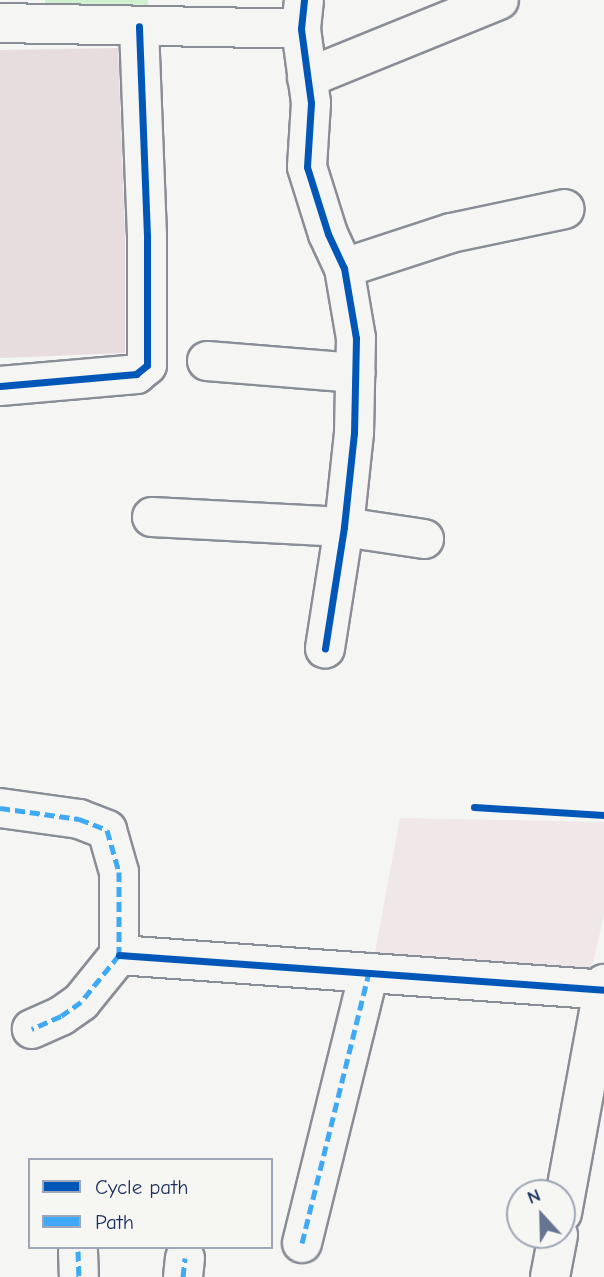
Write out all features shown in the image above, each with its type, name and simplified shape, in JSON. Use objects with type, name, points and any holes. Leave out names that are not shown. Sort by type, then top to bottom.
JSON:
[{"type":"street","points":[[307,78],[499,0]]},
{"type":"street","points":[[11,16],[139,26],[303,15],[311,103],[307,167],[328,234],[344,268],[356,338],[354,433],[344,527],[325,649]]},
{"type":"street","points":[[0,386],[136,374],[147,365],[147,236],[139,26]]},
{"type":"street","points":[[344,268],[451,233],[565,209]]},
{"type":"street","points":[[207,360],[356,373]]},
{"type":"street","points":[[152,517],[344,527],[424,539]]},
{"type":"street","points":[[0,808],[79,819],[107,830],[119,872],[119,955],[81,1002],[61,1016],[32,1029]]},
{"type":"street","points":[[119,955],[603,987],[592,1121],[573,1179]]},
{"type":"street","points":[[302,1243],[369,972]]},
{"type":"street","points":[[550,1277],[555,1249]]},
{"type":"shaded area","points":[[400,818],[604,822],[604,915],[589,980],[373,963]]},
{"type":"green space","points":[[45,0],[148,0],[148,7],[45,8]]},
{"type":"building","points":[[118,48],[125,236],[125,353],[0,358],[0,50]]},
{"type":"marked path","points":[[0,808],[79,819],[107,830],[119,872],[119,955],[81,1002],[61,1016],[32,1029]]},
{"type":"marked path","points":[[302,1243],[369,973]]},
{"type":"marked path","points":[[78,1251],[79,1277]]},
{"type":"marked path","points":[[183,1277],[185,1258]]},
{"type":"cycle path","points":[[304,0],[301,29],[311,103],[307,167],[328,234],[344,268],[356,338],[354,433],[344,527],[325,649]]},
{"type":"cycle path","points":[[0,386],[136,374],[147,365],[147,236],[139,26]]},
{"type":"cycle path","points":[[474,807],[604,815]]},
{"type":"cycle path","points":[[119,955],[603,990]]}]
